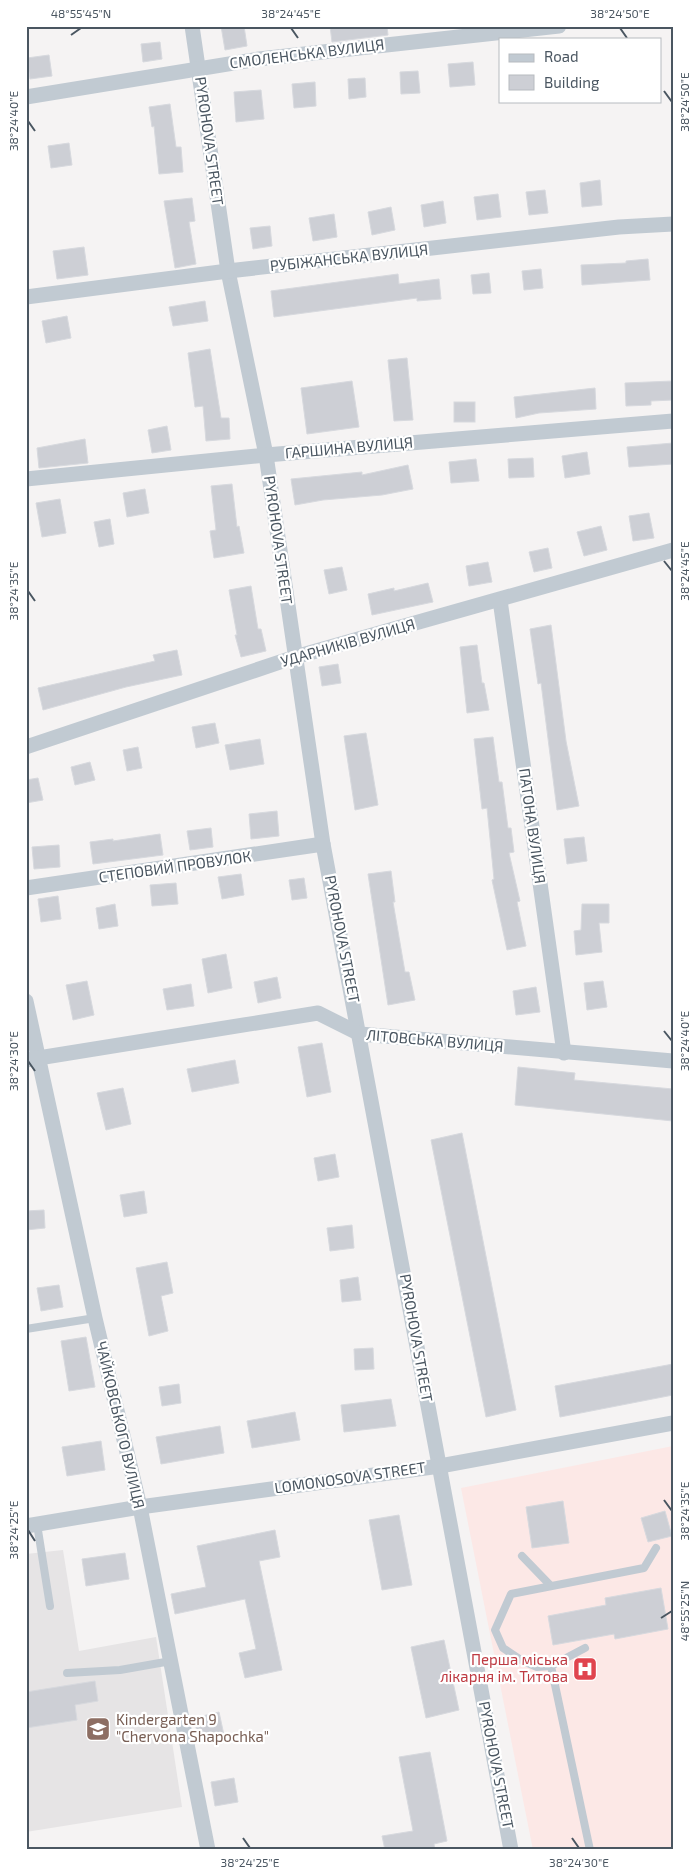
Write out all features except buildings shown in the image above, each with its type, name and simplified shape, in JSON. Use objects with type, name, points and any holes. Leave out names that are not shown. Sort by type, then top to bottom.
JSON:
[{"type":"street","name":"PYROHOVA STREET","points":[[192,26],[228,271],[266,454],[324,844],[511,1850]]},
{"type":"street","name":"СМОЛЕНСЬКА ВУЛИЦЯ","points":[[26,97],[198,68],[559,26]]},
{"type":"street","name":"РУБІЖАНСЬКА ВУЛИЦЯ","points":[[26,297],[228,271],[619,228],[673,224]]},
{"type":"street","name":"ГАРШИНА ВУЛИЦЯ","points":[[26,479],[266,454],[673,420]]},
{"type":"street","name":"УДАРНИКІВ ВУЛИЦЯ","points":[[26,747],[295,658],[673,550]]},
{"type":"street","name":"ПАТОНА ВУЛИЦЯ","points":[[500,600],[564,1053]]},
{"type":"street","name":"СТЕПОВИЙ ПРОВУЛОК","points":[[26,888],[324,844]]},
{"type":"street","name":"ЧАЙКОВСЬКОГО ВУЛИЦЯ","points":[[26,1001],[32,1059],[140,1508],[208,1850]]},
{"type":"street","name":"ЛІТОВСЬКА ВУЛИЦЯ","points":[[32,1059],[318,1013],[360,1034],[673,1061]]},
{"type":"street","name":"LOMONOSOVA STREET","points":[[32,1525],[440,1466],[673,1423]]},
{"type":"lane","points":[[26,1329],[95,1318]]},
{"type":"lane","points":[[32,1525],[50,1606]]},
{"type":"lane","points":[[585,1648],[550,1666],[537,1667],[521,1660],[503,1648],[495,1630],[511,1594],[644,1568],[656,1548]]},
{"type":"lane","points":[[522,1556],[550,1586]]},
{"type":"lane","points":[[67,1673],[120,1670],[171,1661]]},
{"type":"lane","points":[[550,1666],[590,1850]]},
{"type":"shaded area","name":"Перша міська лікарня ім. Титова","points":[[673,1446],[673,1850],[533,1850],[461,1488]]},
{"type":"shaded area","name":"Kindergarten 9 \"Chervona Shapochka\"","points":[[63,1550],[79,1651],[156,1637],[182,1807],[26,1832],[26,1554]]},
{"type":"place","name":"Перша міська лікарня ім. Титова","points":[[585,1669]]},
{"type":"place","name":"Kindergarten 9 \"Chervona Shapochka\"","points":[[98,1729]]}]
